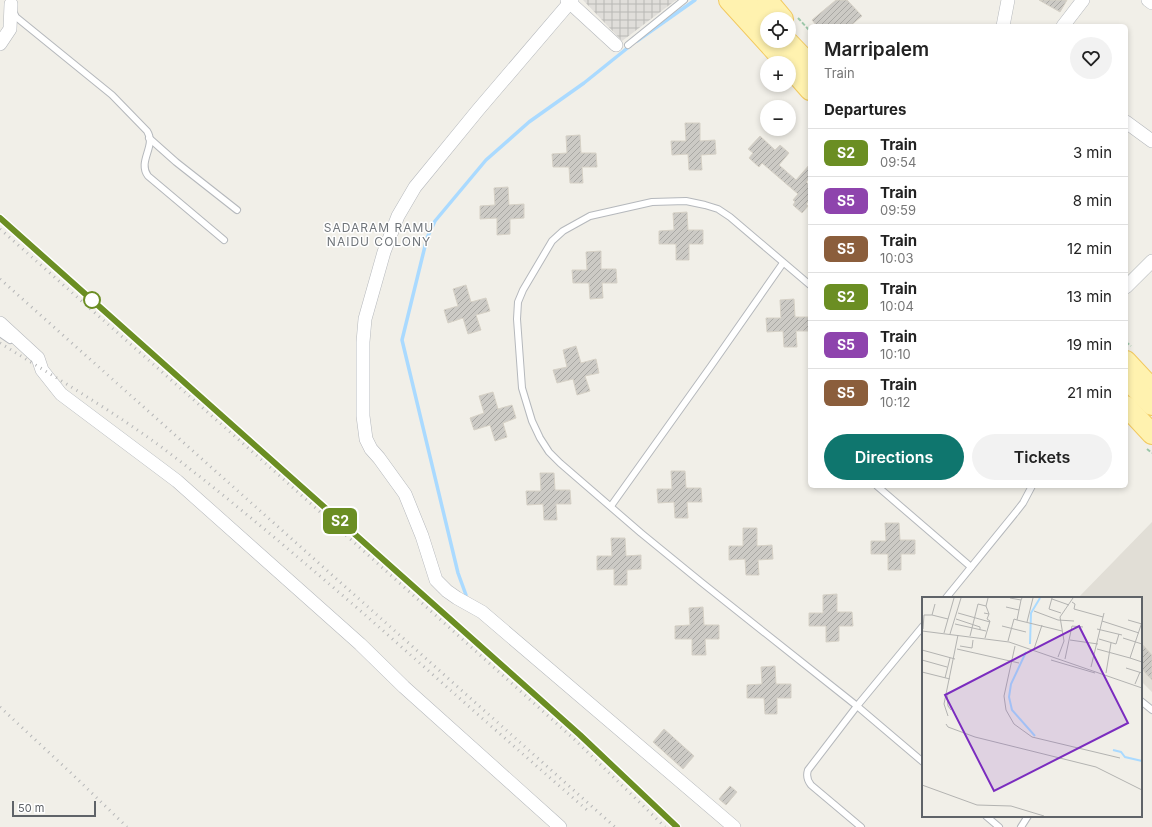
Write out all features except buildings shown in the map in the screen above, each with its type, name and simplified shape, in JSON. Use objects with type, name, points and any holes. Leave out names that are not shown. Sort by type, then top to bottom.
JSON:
[{"type":"main road","points":[[729,0],[780,56]]},
{"type":"main road","points":[[750,0],[761,12]]},
{"type":"main road","points":[[767,0],[777,12]]},
{"type":"main road","points":[[796,34],[808,47]]},
{"type":"main road","points":[[794,48],[808,63]]},
{"type":"main road","points":[[796,74],[808,88]]},
{"type":"main road","points":[[1128,362],[1152,388]]},
{"type":"main road","points":[[1128,380],[1152,405]]},
{"type":"main road","points":[[1128,408],[1152,434]]},
{"type":"street","points":[[1004,24],[1008,0]]},
{"type":"street","points":[[1065,24],[1083,0]]},
{"type":"street","points":[[1148,0],[1152,3]]},
{"type":"street","points":[[622,45],[569,1],[415,187],[398,216],[384,252],[365,319],[363,342],[363,416],[366,439],[405,494],[422,536],[436,580],[452,595],[482,612],[734,827]]},
{"type":"street","points":[[0,16],[12,2]]},
{"type":"street","points":[[0,44],[10,29],[12,2]]},
{"type":"street","points":[[1128,126],[1152,141]]},
{"type":"street","points":[[1128,285],[1152,261]]},
{"type":"street","points":[[0,323],[38,358],[42,370],[61,394],[139,452],[188,491],[360,644],[404,687],[560,827]]},
{"type":"lane","points":[[622,45],[684,0]]},
{"type":"lane","points":[[12,2],[16,17],[112,95],[147,131],[150,138],[176,162],[237,210]]},
{"type":"lane","points":[[150,138],[144,165],[148,176],[224,240]]},
{"type":"lane","points":[[808,283],[730,217],[718,209],[705,204],[686,201],[652,202],[590,216],[563,231],[552,241],[523,290],[518,302],[517,319],[522,388],[532,421],[549,452],[702,582],[857,706],[922,761]]},
{"type":"lane","points":[[611,506],[783,263]]},
{"type":"lane","points":[[0,333],[38,358]]},
{"type":"lane","points":[[879,488],[971,567]]},
{"type":"lane","points":[[947,597],[1023,503],[1031,488]]},
{"type":"lane","points":[[861,827],[811,785],[807,775],[808,770],[857,706],[922,627]]},
{"type":"lane","points":[[1142,702],[1152,710]]},
{"type":"lane","points":[[987,817],[999,827]]},
{"type":"lane","points":[[1020,827],[1027,817]]},
{"type":"shaded area","points":[[583,0],[676,0],[622,41]]},
{"type":"shaded area","points":[[1152,522],[1152,692],[1142,682],[1142,597],[1079,597]]},
{"type":"waterway","points":[[637,41],[695,0]]},
{"type":"waterway","points":[[466,595],[458,573],[402,340],[427,238],[435,221],[486,160],[529,122],[584,83],[630,46]]},
{"type":"railway","points":[[0,218],[581,735],[677,827]]},
{"type":"railway","points":[[0,229],[273,470],[575,740],[665,827]]},
{"type":"railway","points":[[0,279],[615,827]]},
{"type":"railway","points":[[0,343],[148,437],[218,491],[363,613],[587,810]]},
{"type":"railway","points":[[0,707],[127,827]]},
{"type":"train","name":"S2","points":[[0,218],[512,673],[677,827]]},
{"type":"district","name":"SADARAM RAMU NAIDU COLONY","points":[[379,235]]}]
